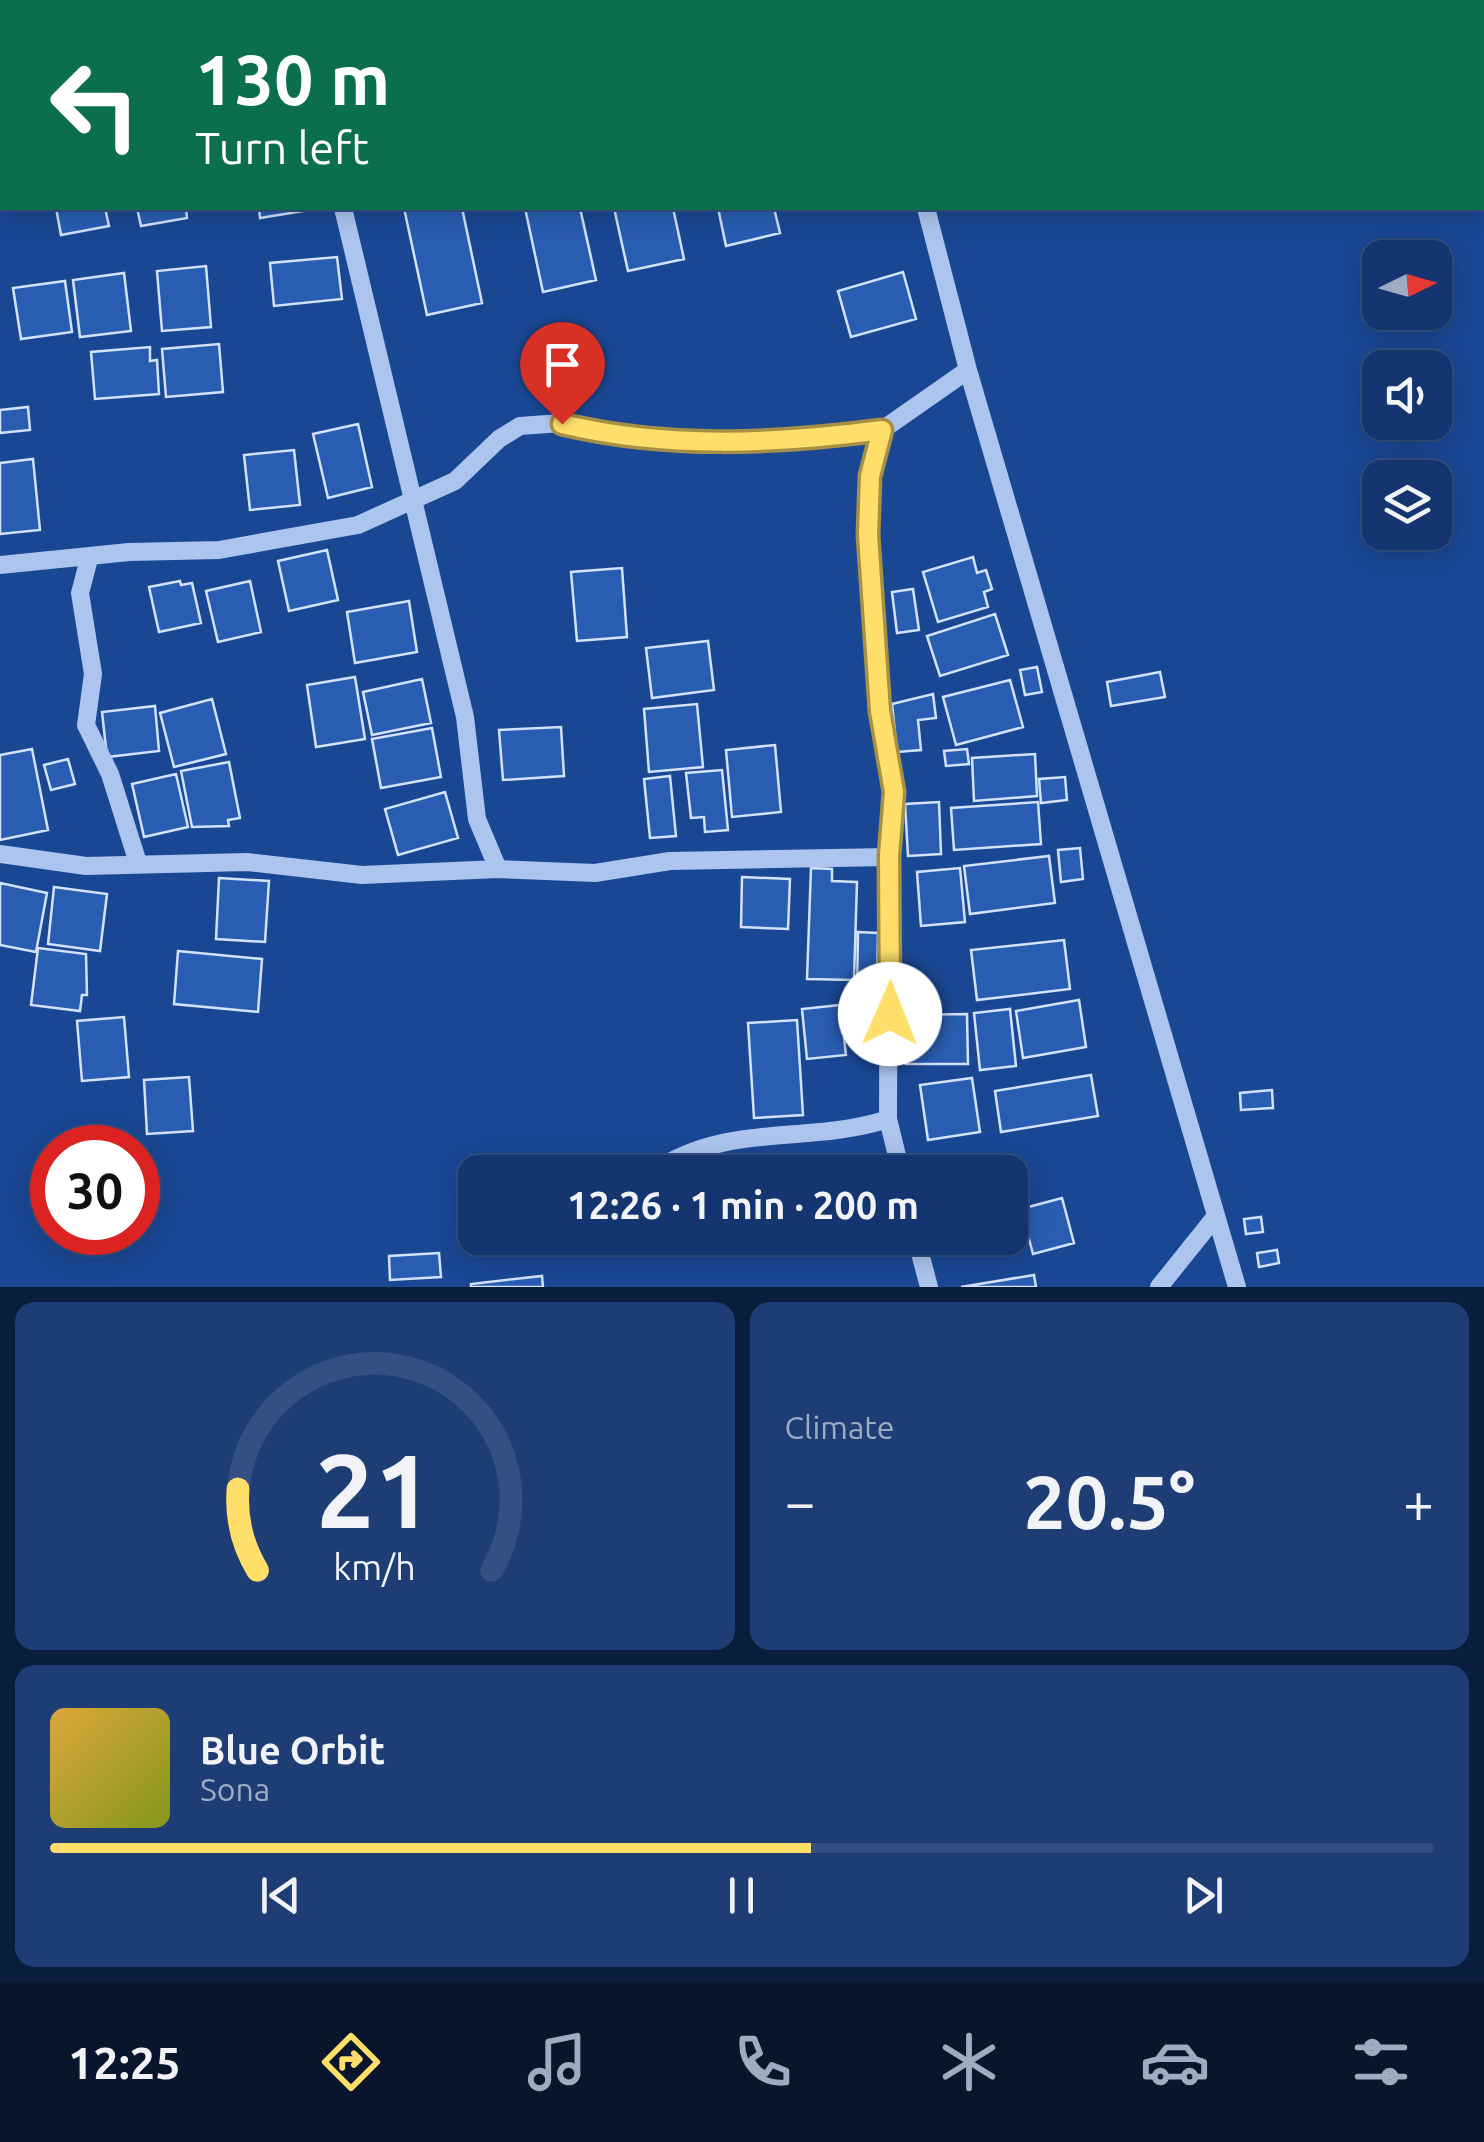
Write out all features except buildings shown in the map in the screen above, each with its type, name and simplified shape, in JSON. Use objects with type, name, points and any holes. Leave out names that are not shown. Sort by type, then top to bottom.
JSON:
[{"type":"street","points":[[342,210],[465,717],[478,819],[498,869]]},
{"type":"street","points":[[927,210],[968,370],[1237,1287]]},
{"type":"street","points":[[0,566],[130,552],[219,550],[358,525],[455,482],[500,438],[520,426],[562,424],[617,437],[756,444],[882,430],[968,370]]},
{"type":"street","points":[[882,430],[870,476],[868,535],[880,711],[894,792],[889,856],[888,1119],[896,1155]]},
{"type":"street","points":[[89,559],[80,593],[93,674],[86,724],[110,774],[138,863]]},
{"type":"street","points":[[0,854],[86,866],[247,862],[362,875],[498,869],[596,872],[688,860],[889,856]]},
{"type":"street","points":[[681,1155],[767,1133],[857,1129],[888,1119]]},
{"type":"street","points":[[1159,1287],[1216,1216]]},
{"type":"street","points":[[921,1255],[929,1287]]},
{"type":"route","points":[[562,424],[617,437],[756,444],[882,430],[870,476],[868,535],[880,711],[894,792],[889,856],[890,1014]]}]
